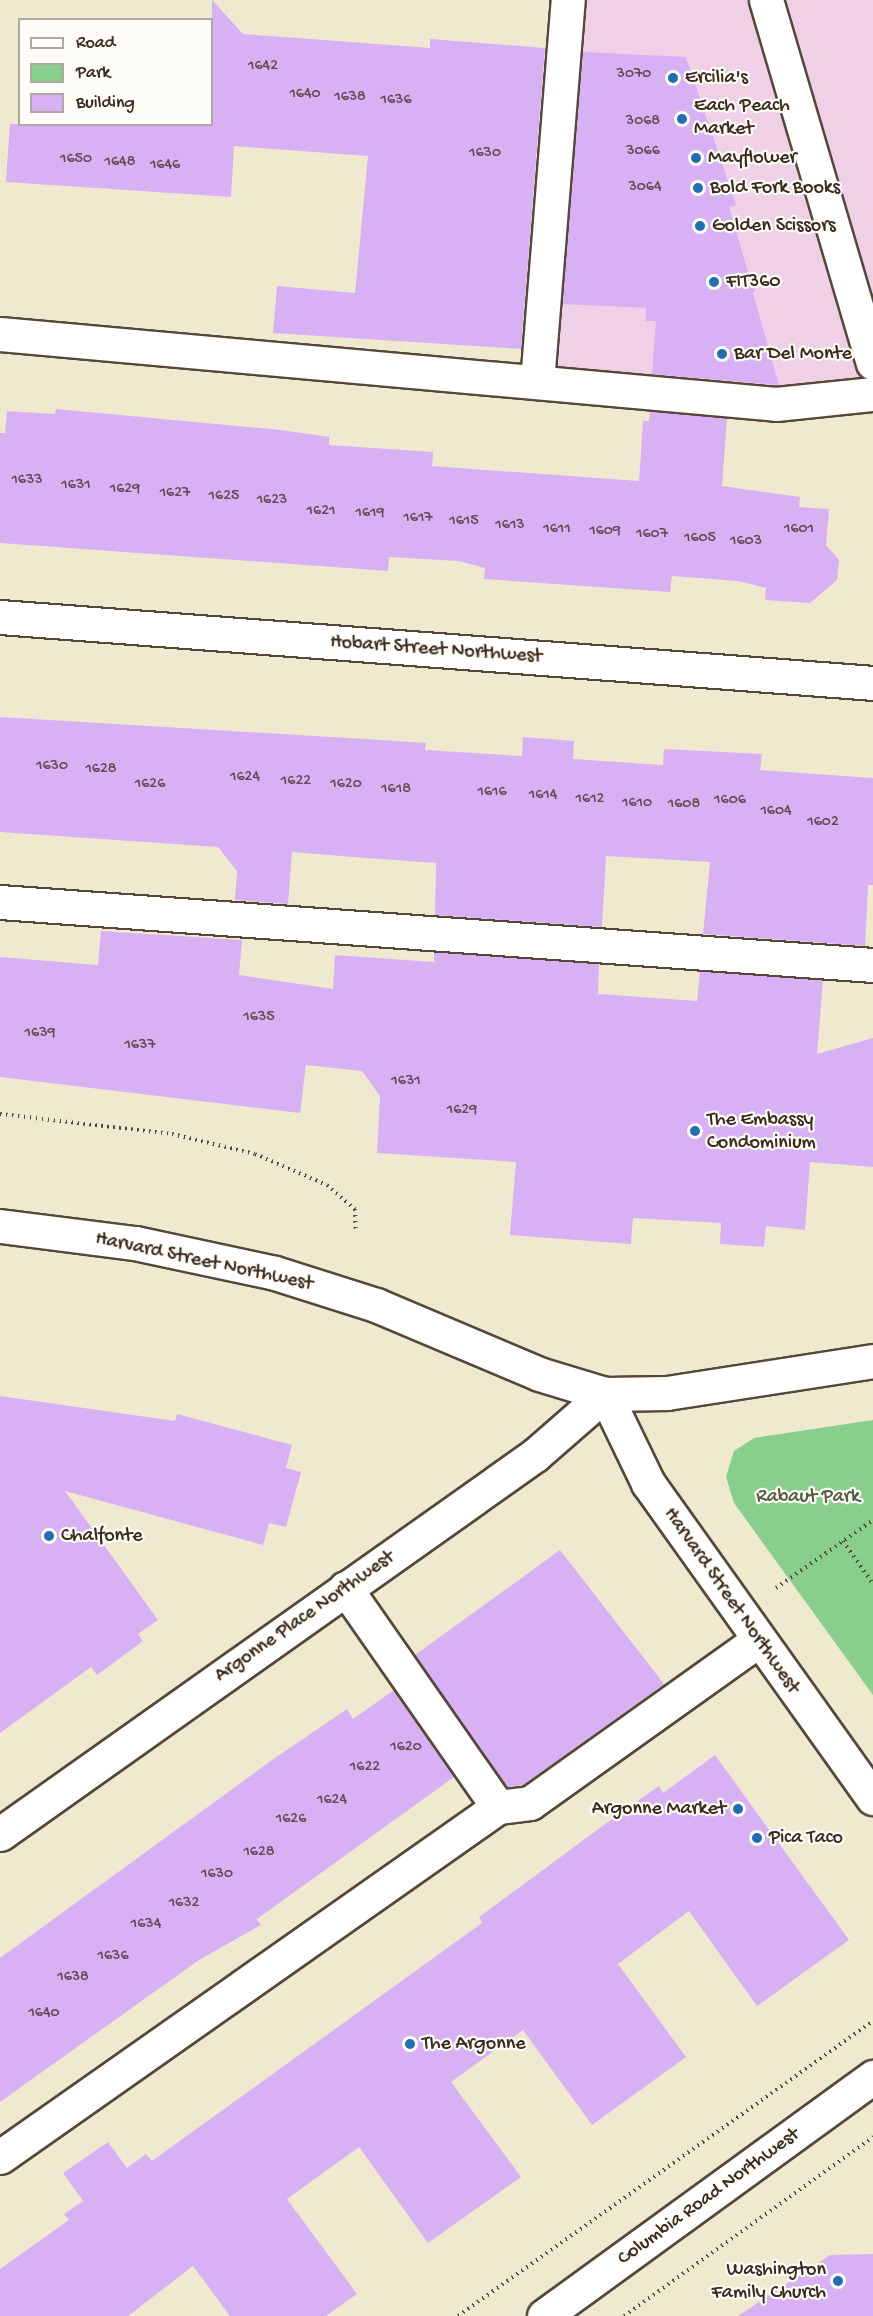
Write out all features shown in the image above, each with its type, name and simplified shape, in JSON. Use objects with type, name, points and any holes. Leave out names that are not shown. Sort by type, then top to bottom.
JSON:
[{"type":"street","points":[[537,382],[568,0]]},
{"type":"street","points":[[766,0],[873,363]]},
{"type":"street","points":[[0,334],[776,404],[873,394]]},
{"type":"street","name":"Hobart Street Northwest","points":[[0,617],[873,683]]},
{"type":"street","points":[[0,902],[873,965]]},
{"type":"street","name":"Harvard Street Northwest","points":[[0,1226],[135,1243],[275,1274],[376,1305],[539,1374],[605,1394],[667,1393],[873,1361]]},
{"type":"street","name":"Harvard Street Northwest","points":[[605,1394],[648,1484],[757,1641],[873,1798]]},
{"type":"street","name":"Argonne Place Northwest","points":[[0,1834],[535,1455],[605,1394]]},
{"type":"street","points":[[345,1588],[498,1807]]},
{"type":"street","points":[[0,2157],[498,1807],[530,1803],[554,1776],[757,1641]]},
{"type":"street","name":"Columbia Road Northwest","points":[[544,2316],[873,2077]]},
{"type":"path","points":[[0,1114],[172,1134],[255,1154],[327,1185],[355,1209],[356,1232]]},
{"type":"path","points":[[738,1613],[873,1521]]},
{"type":"path","points":[[843,1541],[873,1584]]},
{"type":"path","points":[[458,2316],[873,2020]]},
{"type":"path","points":[[624,2316],[873,2137]]},
{"type":"shaded area","points":[[570,0],[873,0],[873,410],[548,379]]},
{"type":"green space","name":"Rabaut Park","points":[[873,1420],[873,1695],[734,1503],[726,1477],[734,1451],[754,1438]]},
{"type":"building","points":[[212,0],[243,34],[430,48],[430,39],[545,48],[521,349],[273,333],[277,286],[355,293],[368,156],[234,146],[231,197],[6,182],[10,124],[18,124],[18,126],[213,126]]},
{"type":"building","points":[[583,52],[686,57],[736,205],[729,207],[748,272],[760,283],[753,293],[779,385],[652,374],[656,321],[646,321],[646,308],[562,304]]},
{"type":"building","points":[[56,409],[281,430],[329,437],[329,445],[433,452],[432,466],[639,481],[643,421],[649,421],[650,411],[727,418],[722,486],[800,497],[799,507],[829,509],[826,545],[839,560],[837,580],[810,603],[765,600],[766,588],[738,581],[672,576],[670,592],[484,579],[485,568],[459,561],[389,557],[388,571],[0,543],[0,433],[5,433],[7,411],[55,414]]},
{"type":"building","points":[[0,717],[426,743],[425,750],[522,756],[523,737],[574,741],[573,759],[663,765],[664,749],[762,754],[760,770],[873,778],[873,885],[868,885],[865,946],[703,934],[710,862],[606,856],[602,927],[435,915],[436,863],[292,852],[288,904],[235,900],[237,871],[218,847],[0,832]]},
{"type":"building","points":[[101,931],[242,940],[239,975],[333,989],[335,955],[434,962],[434,952],[599,964],[598,994],[697,1001],[700,971],[823,980],[817,1054],[873,1038],[873,1167],[810,1162],[805,1230],[766,1226],[764,1247],[720,1244],[721,1223],[633,1218],[631,1244],[510,1235],[516,1162],[377,1153],[380,1096],[362,1071],[306,1065],[300,1113],[0,1077],[0,957],[98,965]]},
{"type":"building","name":"Chalfonte","points":[[0,1396],[175,1421],[177,1414],[292,1445],[286,1468],[301,1472],[286,1527],[269,1523],[263,1545],[65,1491],[158,1620],[138,1634],[143,1641],[97,1675],[91,1667],[0,1733]]},
{"type":"building","points":[[560,1550],[664,1684],[523,1785],[507,1787],[415,1655]]},
{"type":"building","points":[[394,1690],[454,1777],[257,1919],[261,1925],[199,1960],[0,2102],[0,1958],[275,1758],[347,1709],[353,1719]]},
{"type":"building","name":"The Argonne","points":[[715,1755],[849,1940],[757,2006],[689,1911],[618,1964],[686,2057],[592,2125],[523,2030],[451,2082],[521,2177],[428,2243],[359,2147],[287,2199],[357,2294],[326,2316],[230,2316],[193,2266],[128,2316],[0,2316],[0,2269],[69,2220],[64,2214],[83,2201],[63,2173],[108,2142],[127,2168],[146,2154],[152,2161],[482,1923],[479,1917],[612,1819],[659,1786],[663,1793]]},
{"type":"building","name":"Washington Family Church","points":[[873,2254],[873,2316],[738,2316],[830,2255]]},
{"type":"place","name":"Ercilia's","points":[[673,78]]},
{"type":"place","name":"Each Peach Market","points":[[682,119]]},
{"type":"place","name":"Mayflower","points":[[696,158]]},
{"type":"place","name":"Bold Fork Books","points":[[698,188]]},
{"type":"place","name":"Golden Scissors","points":[[700,226]]},
{"type":"place","name":"FIT360","points":[[714,282]]},
{"type":"place","name":"Bar Del Monte","points":[[722,354]]},
{"type":"place","name":"The Embassy Condominium","points":[[695,1131]]},
{"type":"place","name":"Chalfonte","points":[[49,1536]]},
{"type":"place","name":"Argonne Market","points":[[738,1809]]},
{"type":"place","name":"Pica Taco","points":[[757,1838]]},
{"type":"place","name":"The Argonne","points":[[410,2044]]},
{"type":"place","name":"Washington Family Church","points":[[838,2281]]}]
